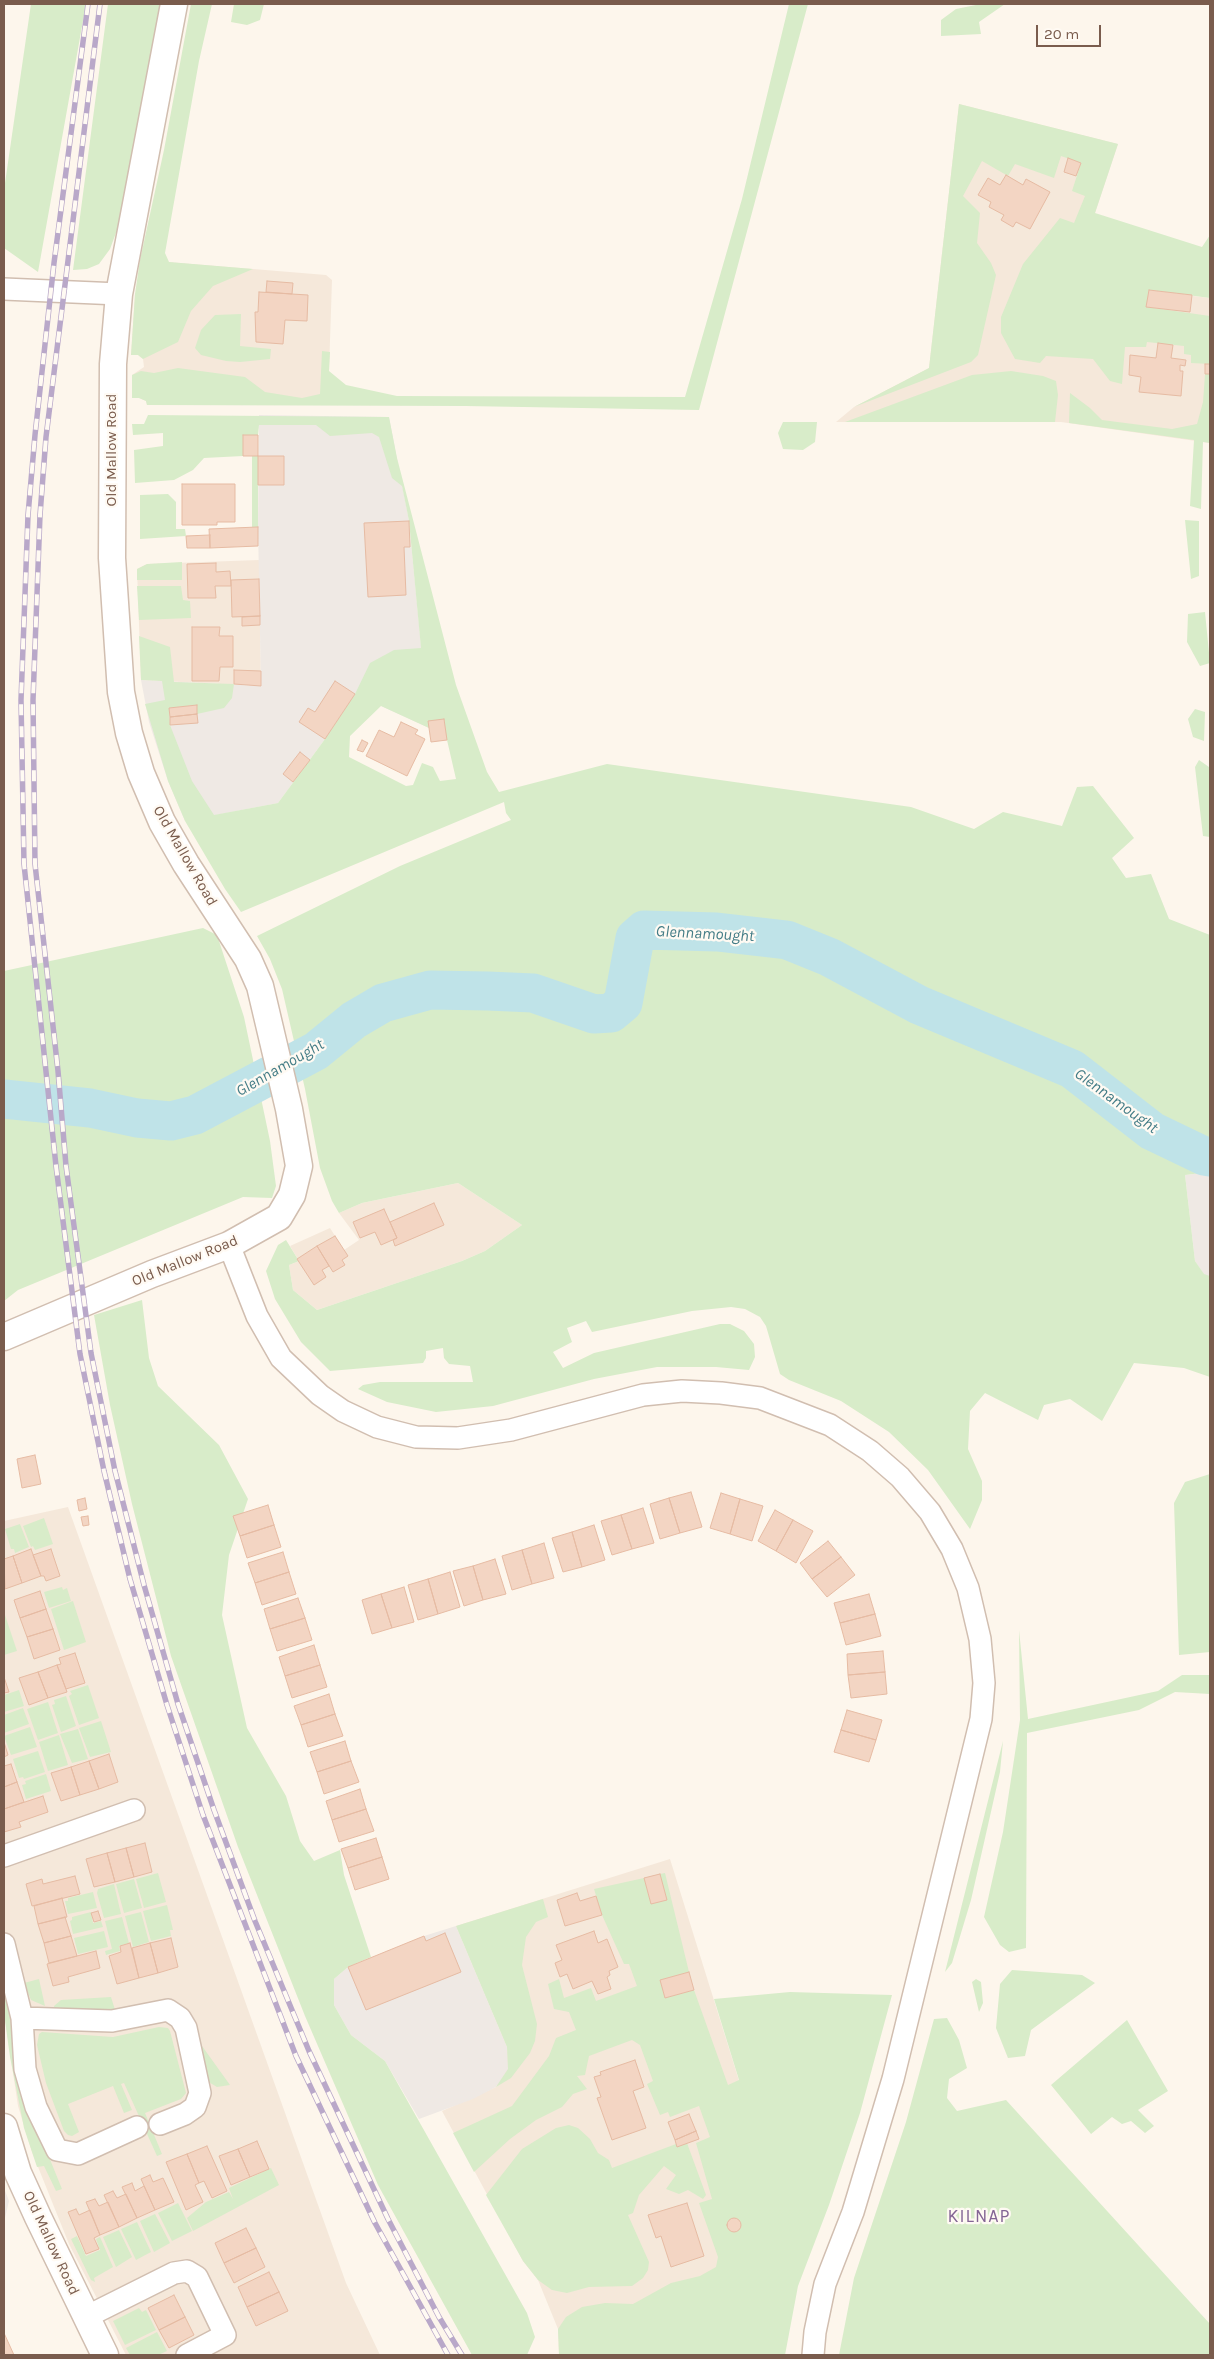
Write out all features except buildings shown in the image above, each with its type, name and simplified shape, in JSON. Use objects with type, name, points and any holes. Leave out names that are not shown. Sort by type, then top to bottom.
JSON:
[{"type":"street","name":"Old Mallow Road","points":[[4,1337],[134,1281],[229,1245],[279,1217],[292,1195],[299,1166],[289,1109],[260,986],[248,959],[186,864],[162,822],[141,773],[129,733],[121,692],[112,558],[111,410],[119,294],[174,4]]},
{"type":"street","points":[[4,289],[119,294]]},
{"type":"street","points":[[229,1245],[256,1316],[281,1358],[320,1395],[344,1411],[377,1427],[416,1437],[458,1438],[511,1430],[643,1395],[721,1392],[760,1398],[830,1425],[870,1452],[900,1476],[930,1512],[952,1549],[968,1588],[980,1639],[984,1683],[981,1719],[893,2079],[853,2212],[825,2284],[815,2332],[813,2355]]},
{"type":"street","points":[[4,1856],[134,1810]]},
{"type":"street","points":[[4,1944],[22,2018],[25,2069],[36,2107],[57,2150],[78,2154],[137,2127]]},
{"type":"street","points":[[22,2018],[112,2021],[162,2010],[174,2012],[186,2028],[200,2093],[195,2107],[185,2114],[160,2124]]},
{"type":"street","name":"Old Mallow Road","points":[[4,2127],[18,2173],[105,2355]]},
{"type":"street","points":[[86,2317],[174,2273],[187,2271],[197,2277],[225,2335],[187,2355]]},
{"type":"shaded area","points":[[959,104],[1118,144],[1095,213],[1101,285],[1210,298],[1210,443],[1061,422],[836,422],[854,407],[929,368]]},
{"type":"shaded area","points":[[168,262],[326,275],[332,280],[329,371],[324,405],[147,405],[146,401],[132,398],[132,375],[144,367],[143,359],[138,355],[131,355],[135,294]]},
{"type":"shaded area","points":[[259,415],[389,417],[409,521],[429,728],[355,694],[278,803],[185,821],[168,781],[149,722],[141,680],[261,686],[258,527]]},
{"type":"shaded area","points":[[259,560],[261,686],[141,680],[137,569],[147,564]]},
{"type":"shaded area","points":[[1210,1172],[1210,1276],[1204,1275],[1195,1261],[1185,1175]]},
{"type":"shaded area","points":[[458,1183],[522,1225],[485,1251],[462,1261],[317,1310],[293,1290],[289,1265],[299,1261],[290,1246],[330,1228],[344,1250],[359,1240],[339,1213],[362,1203]]},
{"type":"shaded area","points":[[68,1507],[346,2283],[380,2355],[126,2355],[69,2244],[32,2152],[18,2106],[4,2013],[4,1521]]},
{"type":"shaded area","points":[[670,1859],[745,2100],[770,2266],[559,2355],[558,2329],[538,2280],[523,2261],[442,2111],[496,2087],[507,2047],[456,1926]]},
{"type":"shaded area","points":[[456,1926],[507,2047],[508,2069],[496,2087],[473,2099],[419,2119],[385,2061],[351,2035],[334,2005],[334,1979],[348,1967],[424,1936]]},
{"type":"shaded area","points":[[4,2188],[9,2201],[4,2222]]},
{"type":"green space","points":[[31,4],[86,4],[38,272],[4,248],[4,190]]},
{"type":"green space","points":[[108,4],[162,4],[120,222],[110,249],[99,264],[87,269],[73,270]]},
{"type":"green space","points":[[191,4],[212,4],[199,61],[165,253],[169,262],[253,269],[213,286],[191,311],[178,342],[143,359],[138,355],[131,355],[135,294],[140,260],[164,150]]},
{"type":"green space","points":[[234,4],[264,4],[260,20],[247,25],[231,22]]},
{"type":"green space","points":[[789,4],[808,4],[699,410],[465,406],[147,405],[146,401],[132,398],[132,375],[141,371],[154,373],[178,368],[245,377],[265,392],[302,398],[320,394],[322,351],[330,352],[329,371],[346,385],[397,396],[685,397],[742,199]]},
{"type":"green space","points":[[981,4],[1005,4],[979,22],[981,34],[941,36],[941,20],[956,9]]},
{"type":"green space","points":[[959,104],[1118,144],[1095,213],[1202,247],[1210,235],[1210,298],[1149,290],[1147,307],[1210,316],[1210,364],[1191,363],[1191,355],[1184,354],[1184,346],[1147,342],[1146,347],[1125,347],[1122,384],[1110,381],[1093,359],[1046,356],[1040,363],[1015,359],[1001,333],[1001,317],[1023,264],[1060,218],[1074,223],[1085,196],[1072,191],[1081,163],[1061,156],[1054,178],[1015,164],[1008,176],[982,161],[963,196],[980,213],[977,243],[991,263],[996,275],[978,355],[971,362],[854,407],[929,368]]},
{"type":"green space","points":[[241,314],[240,346],[271,349],[270,359],[240,362],[201,355],[195,348],[201,330],[215,315]]},
{"type":"green space","points":[[1011,371],[1043,376],[1056,381],[1058,395],[1055,422],[845,422],[972,375]]},
{"type":"green space","points":[[1205,374],[1210,374],[1210,443],[1203,442],[1201,509],[1190,506],[1194,440],[1069,423],[1070,393],[1102,420],[1172,429],[1197,424],[1203,402]]},
{"type":"green space","points":[[148,415],[389,417],[397,458],[456,685],[487,772],[499,792],[607,764],[911,807],[974,829],[1003,812],[1062,826],[1077,787],[1093,786],[1134,838],[1112,858],[1126,878],[1151,874],[1169,919],[1210,935],[1210,1172],[1185,1175],[1195,1261],[1204,1274],[1210,1276],[1210,1377],[1184,1368],[1134,1363],[1102,1421],[1070,1399],[1044,1405],[1038,1420],[985,1393],[970,1411],[968,1449],[982,1481],[982,1500],[970,1529],[928,1470],[889,1432],[841,1401],[789,1380],[780,1374],[766,1326],[760,1317],[745,1309],[731,1307],[692,1311],[592,1332],[586,1321],[567,1328],[572,1342],[553,1352],[563,1368],[594,1353],[720,1324],[730,1324],[744,1331],[754,1344],[755,1357],[749,1370],[716,1367],[657,1367],[594,1379],[493,1406],[436,1412],[387,1402],[358,1389],[363,1385],[380,1382],[473,1382],[470,1366],[449,1364],[444,1358],[443,1348],[426,1351],[426,1358],[423,1363],[330,1371],[301,1342],[275,1299],[266,1271],[278,1245],[286,1240],[299,1261],[289,1265],[293,1290],[317,1310],[462,1261],[485,1251],[522,1225],[458,1183],[362,1203],[339,1213],[332,1201],[320,1168],[305,1089],[282,989],[270,959],[257,936],[400,866],[511,820],[506,813],[504,802],[241,912],[225,889],[185,821],[168,781],[145,704],[165,700],[162,681],[141,680],[139,636],[170,647],[174,682],[234,684],[232,698],[224,708],[197,714],[196,705],[169,708],[170,725],[192,781],[214,815],[278,803],[355,694],[370,663],[394,650],[421,648],[409,521],[402,486],[392,478],[379,437],[372,433],[330,436],[316,425],[259,425],[258,435],[243,435],[243,456],[204,458],[193,470],[174,480],[135,483],[134,450],[163,446],[163,433],[133,435],[132,424],[144,424]],"holes":[[[381,706],[429,728],[447,740],[456,779],[440,781],[433,767],[422,763],[413,785],[406,786],[349,757],[350,736]]]},
{"type":"green space","points":[[783,422],[817,422],[815,442],[803,450],[783,449],[778,433]]},
{"type":"green space","points":[[252,456],[258,456],[258,527],[252,527]]},
{"type":"green space","points":[[168,494],[176,502],[176,529],[185,529],[186,536],[140,539],[140,495]]},
{"type":"green space","points":[[1185,520],[1199,521],[1199,576],[1191,579]]},
{"type":"green space","points":[[182,562],[182,580],[137,580],[137,569],[147,564]]},
{"type":"green space","points":[[137,586],[181,586],[183,600],[190,601],[191,618],[139,620]]},
{"type":"green space","points":[[1205,612],[1210,663],[1200,666],[1187,642],[1188,614]]},
{"type":"green space","points":[[1195,709],[1205,712],[1204,741],[1193,737],[1188,719]]},
{"type":"green space","points":[[1199,760],[1209,767],[1210,837],[1203,836],[1195,767]]},
{"type":"green space","points":[[203,928],[217,935],[244,1017],[270,1141],[276,1186],[272,1198],[243,1197],[18,1290],[4,1301],[4,971]]},
{"type":"green space","points":[[142,1300],[149,1358],[158,1386],[219,1445],[248,1499],[229,1555],[222,1615],[247,1728],[286,1796],[300,1841],[314,1861],[340,1850],[344,1875],[371,1957],[348,1967],[334,1979],[334,2005],[351,2035],[385,2061],[527,2313],[535,2337],[527,2355],[472,2355],[378,2185],[305,2016],[238,1847],[171,1656],[132,1504],[110,1405],[94,1315]]},
{"type":"green space","points":[[1210,1474],[1210,1652],[1179,1655],[1174,1503],[1185,1482]]},
{"type":"green space","points":[[44,1518],[53,1544],[35,1550],[33,1546],[31,1547],[23,1526]]},
{"type":"green space","points":[[20,1524],[29,1547],[15,1553],[14,1549],[11,1549],[5,1529]]},
{"type":"green space","points":[[62,1587],[63,1590],[67,1588],[71,1601],[49,1608],[44,1592]]},
{"type":"green space","points":[[73,1601],[86,1642],[64,1650],[51,1609]]},
{"type":"green space","points":[[4,1612],[17,1651],[4,1655]]},
{"type":"green space","points":[[1019,1630],[1028,1719],[1158,1691],[1182,1675],[1210,1675],[1210,1694],[1175,1692],[1139,1710],[1027,1733],[1026,1948],[1009,1952],[1000,1945],[984,1917],[1003,1832],[1020,1720]]},
{"type":"green space","points":[[88,1685],[99,1718],[79,1725],[69,1696],[72,1694],[70,1691]]},
{"type":"green space","points":[[19,1690],[24,1706],[4,1712],[4,1695]]},
{"type":"green space","points":[[66,1696],[76,1726],[61,1732],[52,1705],[55,1704],[54,1700]]},
{"type":"green space","points":[[48,1702],[58,1733],[38,1740],[27,1709]]},
{"type":"green space","points":[[23,1708],[29,1724],[4,1733],[4,1715]]},
{"type":"green space","points":[[101,1721],[111,1752],[90,1757],[79,1728]]},
{"type":"green space","points":[[30,1727],[37,1747],[11,1755],[4,1736]]},
{"type":"green space","points":[[78,1729],[88,1759],[72,1763],[60,1734]]},
{"type":"green space","points":[[59,1735],[68,1765],[48,1771],[39,1742]]},
{"type":"green space","points":[[1003,1741],[1000,1772],[971,1900],[952,1963],[945,1972]]},
{"type":"green space","points":[[38,1751],[45,1772],[24,1779],[23,1777],[19,1778],[13,1759]]},
{"type":"green space","points":[[46,1774],[51,1791],[26,1799],[22,1785],[26,1784],[25,1781]]},
{"type":"green space","points":[[158,1873],[166,1902],[144,1908],[136,1879]]},
{"type":"green space","points":[[665,1873],[689,1972],[660,1980],[665,1998],[694,1990],[728,2085],[739,2080],[714,1999],[790,1992],[892,1995],[860,2113],[829,2205],[798,2286],[785,2355],[559,2355],[558,2329],[566,2317],[582,2307],[605,2303],[633,2304],[671,2283],[700,2276],[716,2267],[718,2257],[699,2203],[712,2199],[696,2143],[710,2137],[699,2106],[670,2117],[668,2112],[660,2115],[647,2084],[653,2081],[640,2045],[632,2040],[589,2056],[585,2075],[577,2076],[587,2089],[573,2094],[562,2107],[536,2120],[510,2139],[474,2172],[453,2133],[512,2106],[549,2056],[556,2038],[576,2030],[569,2012],[554,2009],[548,1984],[559,1979],[564,1998],[591,1988],[596,2001],[637,1986],[629,1964],[624,1964],[602,1915],[594,1889],[644,1878],[651,1904],[667,1900],[660,1874]]},
{"type":"green space","points":[[134,1879],[142,1908],[124,1913],[116,1884]]},
{"type":"green space","points":[[114,1884],[121,1914],[104,1918],[97,1893],[98,1889]]},
{"type":"green space","points":[[93,1892],[97,1908],[68,1914],[65,1901],[68,1901],[68,1898]]},
{"type":"green space","points":[[543,1899],[548,1917],[536,1922],[526,1937],[522,1965],[537,2024],[535,2041],[530,2053],[511,2078],[496,2087],[508,2069],[507,2047],[456,1926]]},
{"type":"green space","points":[[167,1905],[173,1930],[170,1930],[171,1936],[151,1941],[143,1911]]},
{"type":"green space","points":[[91,1912],[93,1923],[101,1921],[103,1927],[73,1934],[70,1921],[72,1917]]},
{"type":"green space","points":[[141,1912],[149,1942],[133,1947],[125,1916]]},
{"type":"green space","points":[[122,1917],[129,1943],[119,1946],[120,1951],[106,1955],[105,1951],[112,1949],[105,1921]]},
{"type":"green space","points":[[104,1931],[108,1947],[78,1954],[74,1938]]},
{"type":"green space","points":[[1012,1970],[1082,1975],[1095,1983],[1031,2030],[1025,2056],[1008,2058],[996,2028],[1000,1984]]},
{"type":"green space","points":[[39,1979],[45,2006],[31,2000],[24,1983]]},
{"type":"green space","points":[[976,1979],[981,1982],[983,2003],[979,2012],[972,1982]]},
{"type":"green space","points":[[4,1993],[10,2018],[14,2055],[27,2103],[62,2189],[56,2191],[44,2166],[37,2167],[24,2128],[10,2057],[4,2013]]},
{"type":"green space","points":[[111,1997],[116,2013],[54,2009],[54,2006],[61,2000]]},
{"type":"green space","points":[[189,2013],[202,2046],[230,2085],[217,2087],[207,2081]]},
{"type":"green space","points":[[947,2018],[959,2040],[967,2068],[949,2079],[947,2098],[957,2111],[1006,2100],[1210,2324],[1210,2355],[839,2355],[854,2278],[906,2122],[934,2019]]},
{"type":"green space","points":[[1127,2020],[1168,2091],[1138,2110],[1154,2126],[1145,2133],[1131,2121],[1122,2124],[1112,2117],[1091,2134],[1051,2085]]},
{"type":"green space","points":[[159,2027],[168,2028],[170,2031],[186,2093],[181,2099],[145,2113],[162,2154],[157,2156],[124,2083],[121,2084],[132,2110],[124,2113],[113,2086],[68,2104],[79,2132],[72,2136],[68,2135],[64,2131],[46,2083],[37,2045],[39,2034],[42,2032],[113,2037]]},
{"type":"green space","points":[[569,2125],[578,2128],[590,2139],[598,2153],[609,2160],[612,2168],[676,2144],[687,2143],[706,2195],[703,2199],[688,2190],[679,2194],[666,2189],[676,2175],[664,2166],[639,2195],[633,2213],[628,2215],[649,2262],[648,2270],[643,2278],[632,2286],[589,2287],[567,2293],[552,2290],[538,2280],[523,2261],[486,2195],[522,2149],[556,2128]]},
{"type":"green space","points":[[271,2168],[279,2185],[193,2231],[187,2218],[206,2202],[229,2192],[233,2199],[229,2188]]},
{"type":"green space","points":[[178,2203],[192,2231],[172,2241],[158,2213]]},
{"type":"green space","points":[[155,2214],[170,2243],[154,2252],[140,2221]]},
{"type":"green space","points":[[137,2222],[151,2252],[136,2260],[121,2229]]},
{"type":"green space","points":[[119,2230],[132,2257],[116,2267],[103,2237]]},
{"type":"green space","points":[[77,2236],[86,2256],[100,2250],[96,2239],[100,2237],[113,2267],[94,2278],[95,2282],[91,2280],[71,2239]]},
{"type":"green space","points":[[139,2308],[142,2312],[146,2310],[156,2330],[125,2345],[113,2321]]},
{"type":"green space","points":[[157,2332],[167,2351],[158,2355],[130,2355],[126,2348]]},
{"type":"waterway","name":"Glennamought","points":[[4,1099],[90,1108],[137,1118],[171,1121],[195,1115],[316,1051],[354,1020],[383,1003],[430,990],[488,991],[533,993],[594,1014],[611,1013],[623,1003],[635,938],[644,930],[717,932],[787,940],[829,957],[919,1005],[1072,1069],[1152,1131],[1204,1156],[1210,1157]]},
{"type":"railway","points":[[88,4],[54,263],[35,435],[28,515],[21,700],[24,864],[56,1166],[80,1354],[104,1471],[130,1579],[167,1705],[203,1815],[296,2056],[375,2223],[448,2355]]},
{"type":"railway","points":[[100,4],[46,437],[40,515],[33,700],[35,864],[58,1071],[66,1166],[91,1353],[115,1471],[144,1585],[178,1704],[214,1810],[255,1921],[309,2051],[388,2219],[439,2317],[462,2355]]},
{"type":"district","name":"KILNAP","points":[[979,2217]]}]
